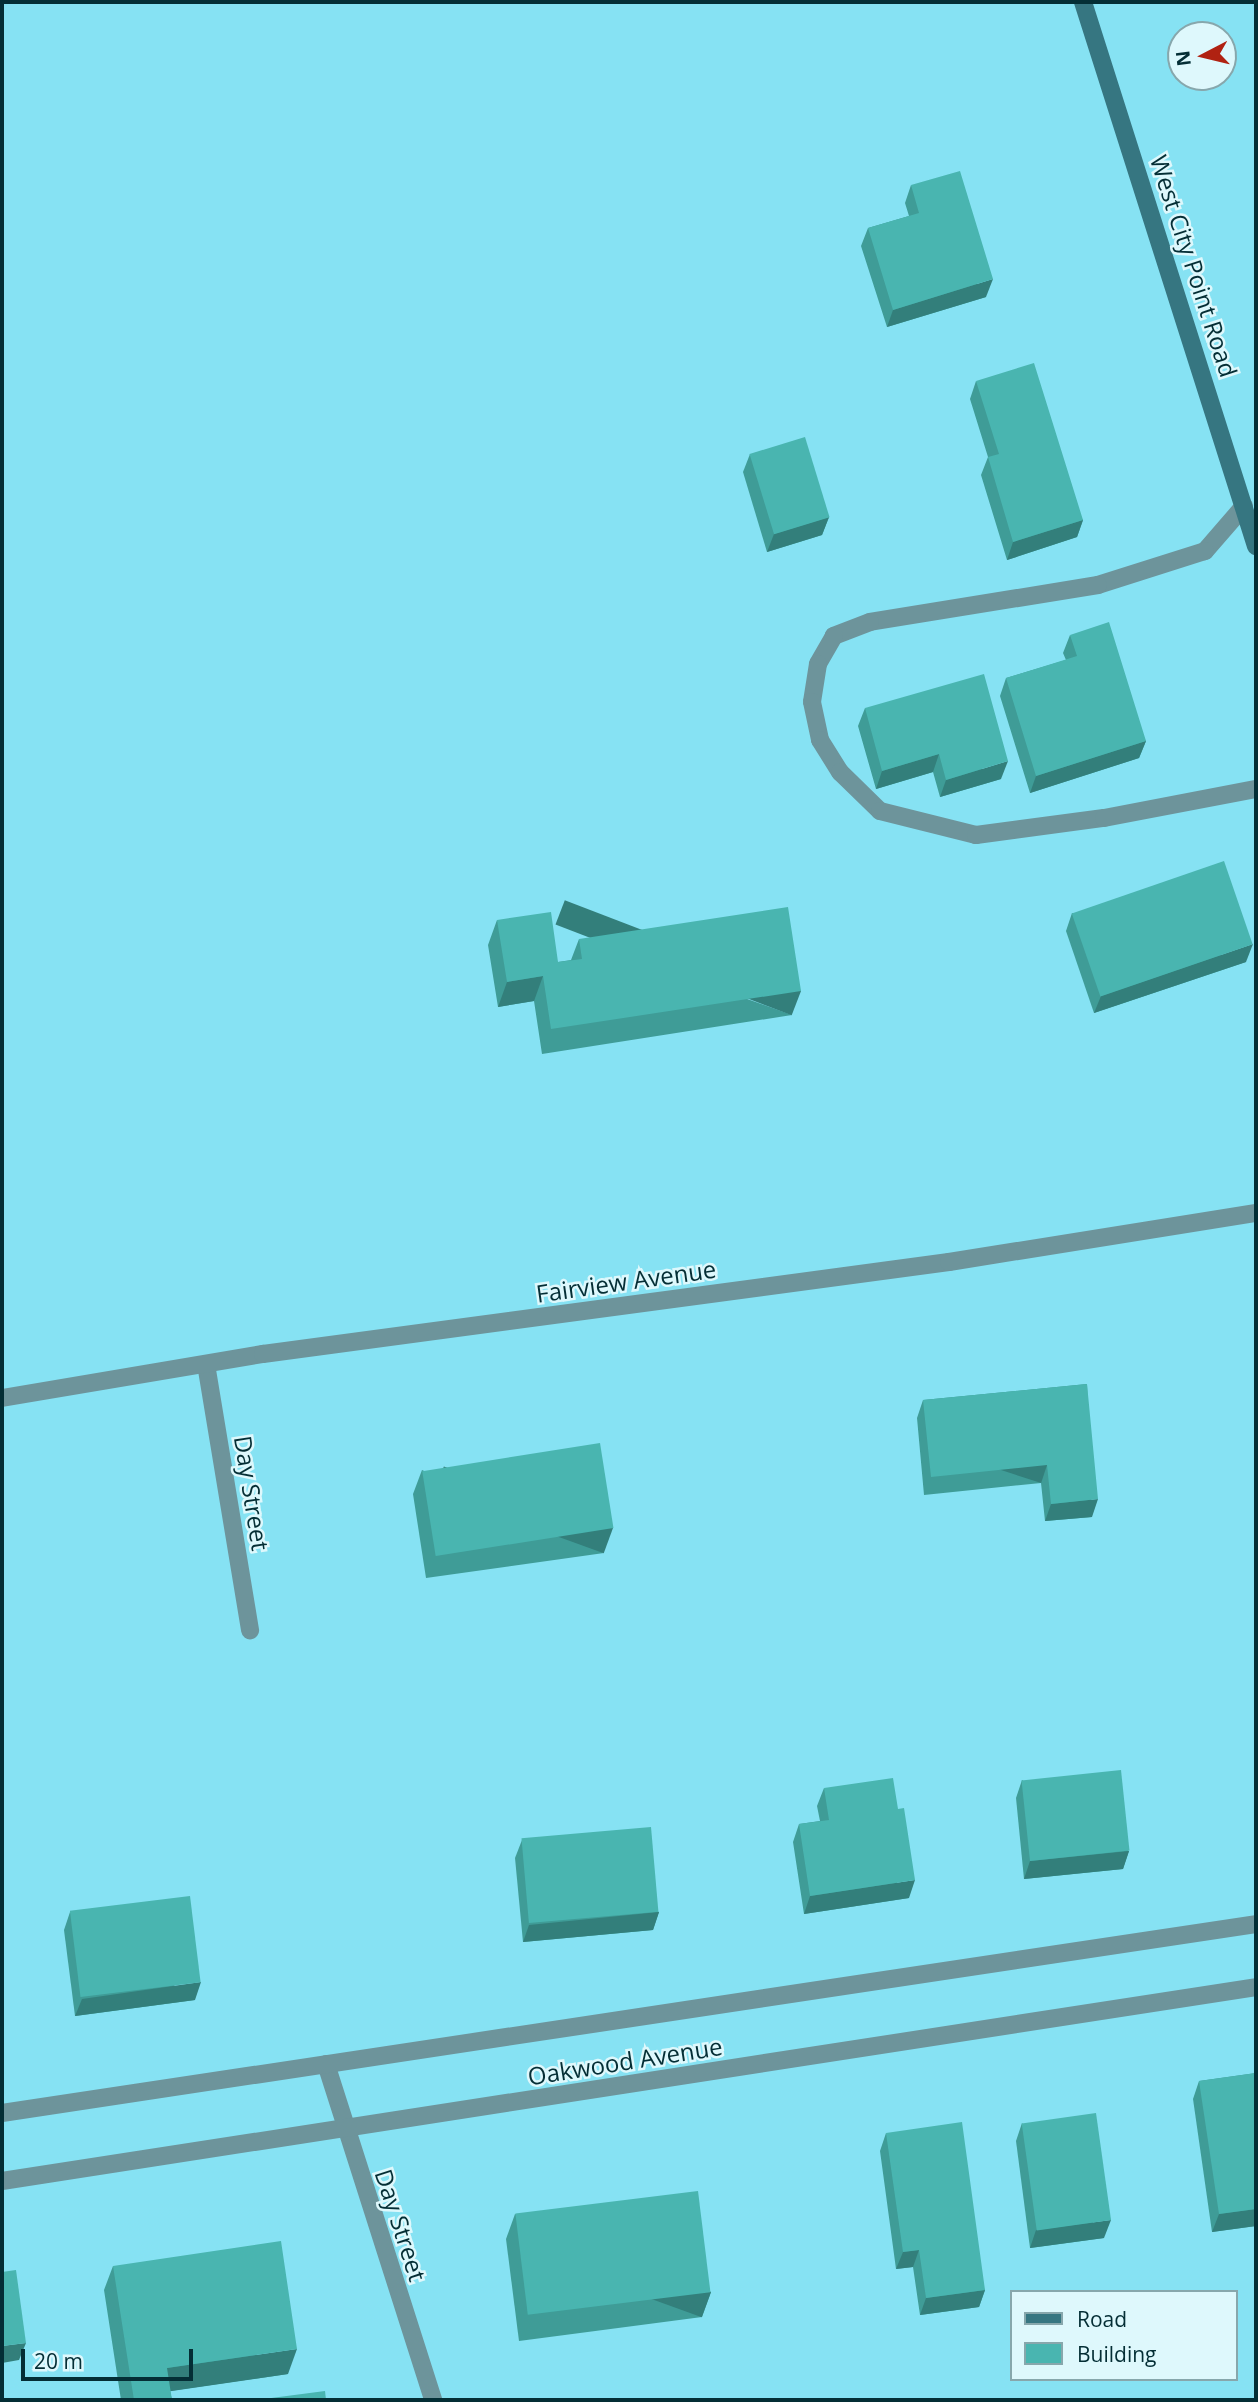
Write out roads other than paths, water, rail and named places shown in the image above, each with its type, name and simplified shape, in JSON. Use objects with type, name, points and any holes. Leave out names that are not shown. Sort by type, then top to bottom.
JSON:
[{"type":"street","name":"West City Point Road","points":[[1083,2],[1250,505],[1256,546]]},
{"type":"street","points":[[1250,505],[1205,551],[1122,578],[870,622],[834,636],[818,664],[812,702],[820,740],[840,772],[880,811],[976,835],[1104,818],[1256,789]]},
{"type":"street","name":"Fairview Avenue","points":[[2,1398],[206,1364],[949,1262],[1256,1213]]},
{"type":"street","name":"Day Street","points":[[206,1364],[250,1630]]},
{"type":"street","name":"Oakwood Avenue","points":[[2,2113],[1256,1924]]},
{"type":"street","name":"Oakwood Avenue","points":[[2,2180],[344,2130],[1256,1987]]},
{"type":"street","name":"Day Street","points":[[326,2064],[344,2130],[433,2400]]}]
